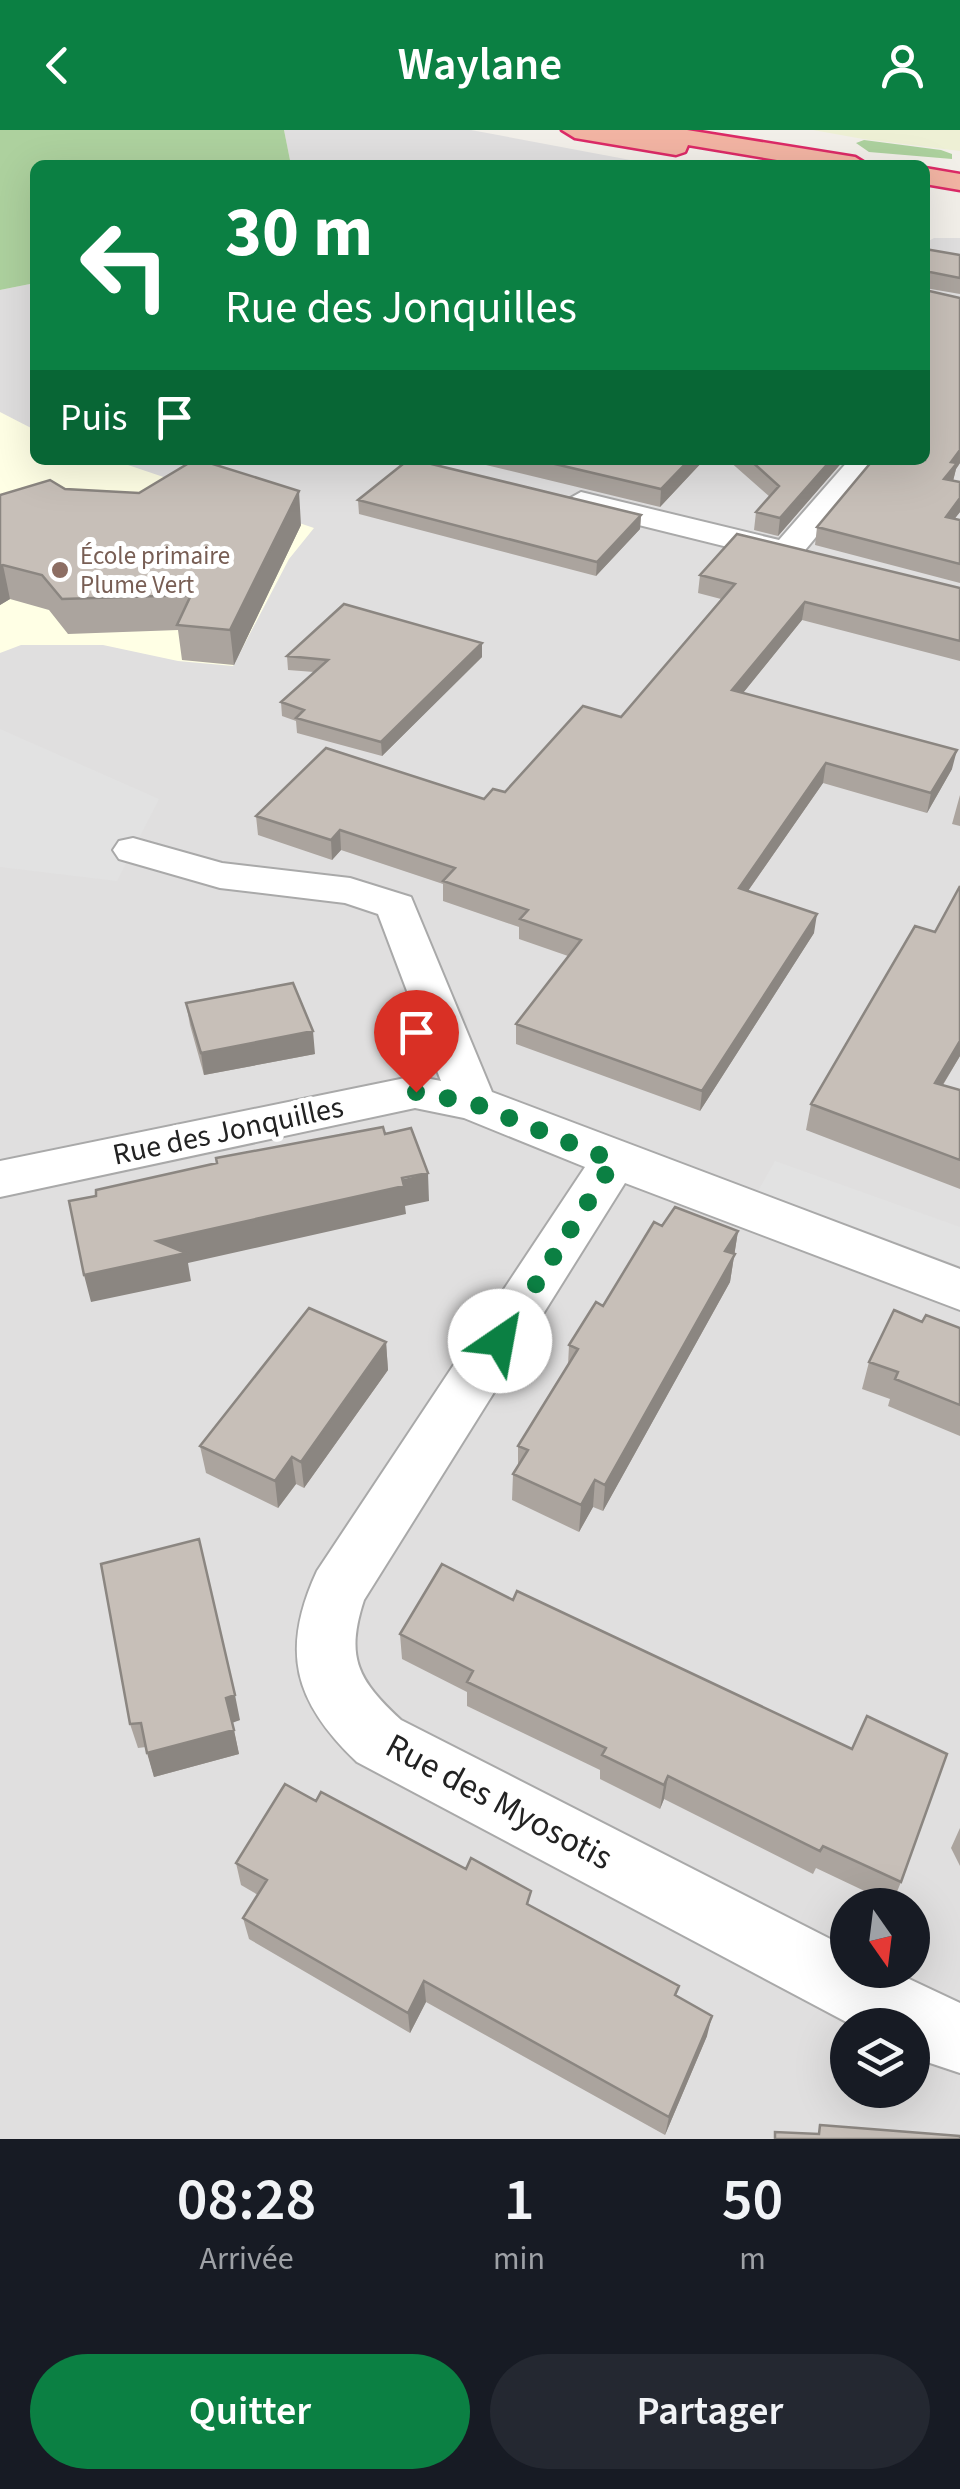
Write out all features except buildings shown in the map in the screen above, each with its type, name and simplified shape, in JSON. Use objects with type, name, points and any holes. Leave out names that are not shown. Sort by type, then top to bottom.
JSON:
[{"type":"highway","points":[[576,130],[753,160]]},
{"type":"highway","points":[[641,130],[824,160]]},
{"type":"highway","points":[[930,177],[960,182]]},
{"type":"highway","points":[[930,189],[960,194]]},
{"type":"street","points":[[786,552],[861,465]]},
{"type":"street","points":[[543,492],[825,561]]},
{"type":"street","points":[[133,850],[220,876],[350,890],[396,906],[456,1050],[473,1103]]},
{"type":"street","name":"Rue des Jonquilles","points":[[0,1178],[416,1092],[473,1103],[614,1161],[960,1290]]},
{"type":"street","name":"Rue des Myosotis","points":[[614,1161],[338,1590],[324,1626],[322,1664],[340,1702],[379,1741],[939,2034],[960,2038]]},
{"type":"shaded area","points":[[284,130],[471,130],[630,160],[290,160]]},
{"type":"shaded area","points":[[813,130],[960,130],[960,151],[863,139]]},
{"type":"shaded area","points":[[960,238],[960,2139],[0,2139],[0,290],[30,284],[30,465],[930,465],[930,240]]},
{"type":"shaded area","points":[[0,412],[30,427],[30,465],[128,465],[314,528],[289,559],[233,666],[178,661],[103,645],[21,645],[0,653]]},
{"type":"shaded area","points":[[0,729],[159,799],[117,881],[0,867]]},
{"type":"shaded area","points":[[775,1161],[960,1227],[960,1266],[758,1191]]},
{"type":"green space","points":[[0,130],[284,130],[290,160],[30,160],[30,284],[0,290]]},
{"type":"green space","points":[[864,140],[941,150],[952,154],[952,159],[869,152],[856,143]]},
{"type":"place","name":"École primaire Plume Vert","points":[[60,570]]},
{"type":"route","points":[[416,1092],[473,1103],[504,1119],[614,1161],[500,1341]]}]
